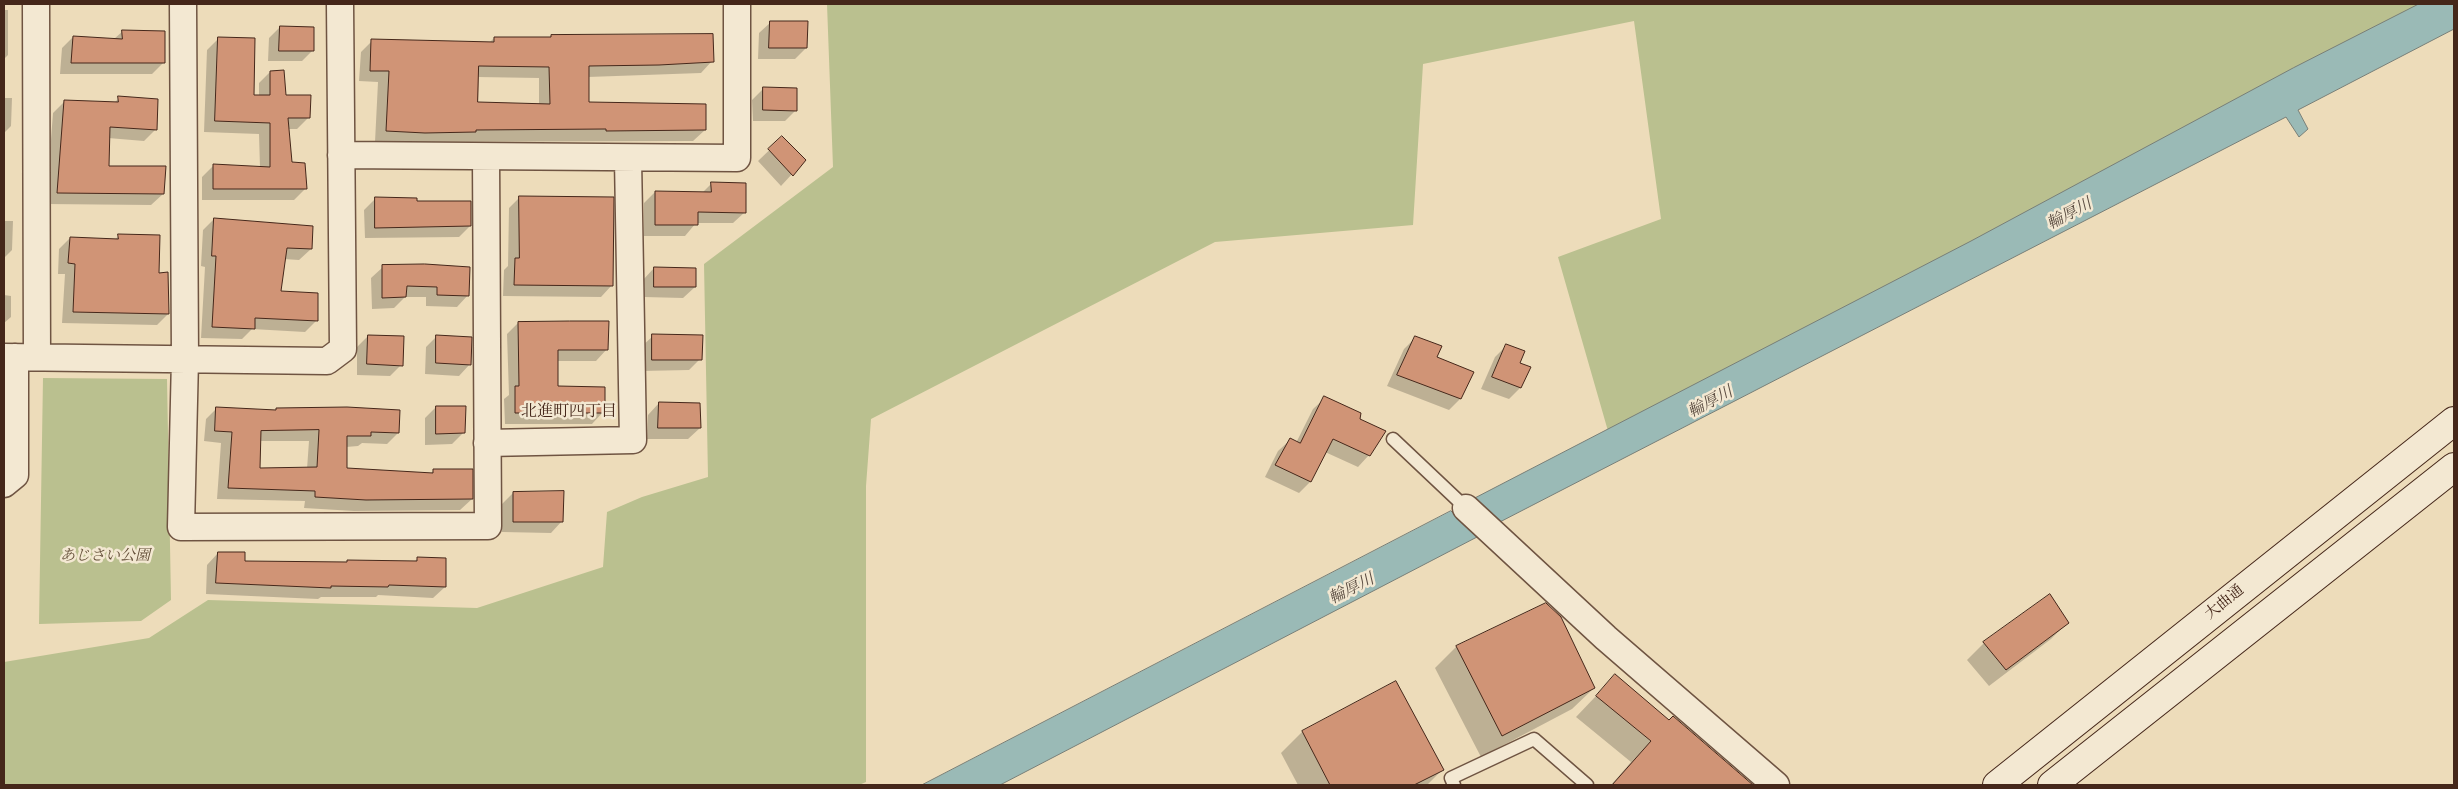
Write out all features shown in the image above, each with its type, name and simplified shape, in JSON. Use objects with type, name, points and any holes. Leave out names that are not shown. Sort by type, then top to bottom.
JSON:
[{"type":"main road","name":"大曲通","points":[[1997,785],[2454,421]]},
{"type":"main road","points":[[2052,785],[2454,467]]},
{"type":"street","points":[[4,484],[15,475],[36,4]]},
{"type":"street","points":[[183,4],[185,359],[181,527],[488,526],[486,157]]},
{"type":"street","points":[[19,357],[327,361],[342,349],[340,4]]},
{"type":"street","points":[[342,155],[628,159],[737,158],[737,4]]},
{"type":"street","points":[[487,442],[633,440],[628,159]]},
{"type":"street","points":[[1466,508],[1606,638],[1776,785]]},
{"type":"lane","points":[[1393,439],[1466,508]]},
{"type":"lane","points":[[1454,785],[1450,778],[1534,739],[1587,785]]},
{"type":"green space","points":[[827,4],[2447,4],[1610,438],[1558,257],[1661,219],[1634,21],[1423,64],[1413,225],[1215,242],[871,419],[866,486],[866,782],[859,785],[4,785],[4,662],[149,638],[208,600],[477,608],[603,567],[607,512],[642,497],[708,477],[704,264],[833,167]]},
{"type":"green space","name":"あじさい公園","points":[[43,378],[167,379],[171,600],[141,621],[39,624]]},
{"type":"water","name":"輪厚川","points":[[2419,4],[2454,4],[2454,29],[2298,110],[2308,129],[2299,137],[2286,117],[1494,525],[1469,501],[1971,241],[2293,68]]},
{"type":"water","name":"輪厚川","points":[[1451,511],[1477,537],[1000,785],[922,785]]},
{"type":"building","points":[[770,21],[808,21],[807,48],[769,48]]},
{"type":"building","points":[[280,26],[314,27],[314,51],[279,51]]},
{"type":"building","points":[[122,30],[165,31],[165,63],[71,63],[73,36],[122,39]]},
{"type":"building","points":[[713,34],[714,62],[589,66],[589,102],[706,104],[706,130],[476,130],[476,132],[425,133],[386,131],[389,71],[370,71],[371,39],[494,42],[494,37],[551,37],[551,35]],"holes":[[[479,66],[549,67],[550,104],[478,102]]]},
{"type":"building","points":[[218,37],[255,38],[254,95],[270,95],[270,71],[284,70],[286,95],[311,95],[310,118],[288,118],[292,162],[305,163],[307,189],[213,189],[213,164],[270,167],[270,123],[215,121]]},
{"type":"building","points":[[763,87],[797,88],[797,111],[763,110]]},
{"type":"building","points":[[118,96],[158,99],[157,130],[110,127],[109,166],[166,166],[164,194],[57,193],[64,100],[118,102]]},
{"type":"building","points":[[782,136],[806,160],[793,176],[768,149]]},
{"type":"building","points":[[711,182],[746,183],[746,213],[698,212],[698,225],[655,225],[655,191],[711,192]]},
{"type":"building","points":[[519,196],[614,197],[613,286],[514,285],[515,258],[519,258]]},
{"type":"building","points":[[375,197],[417,198],[417,201],[471,201],[471,226],[375,228]]},
{"type":"building","points":[[214,218],[313,226],[312,249],[287,248],[281,291],[318,293],[318,321],[255,318],[255,329],[212,327],[216,256],[212,256]]},
{"type":"building","points":[[118,234],[160,235],[159,273],[168,272],[169,314],[73,312],[75,264],[68,263],[70,237],[118,239]]},
{"type":"building","points":[[425,264],[470,267],[469,296],[437,295],[437,287],[407,286],[406,297],[382,298],[382,265]]},
{"type":"building","points":[[654,267],[696,268],[696,287],[654,287]]},
{"type":"building","points":[[609,321],[608,350],[558,350],[558,386],[605,387],[605,413],[515,413],[515,386],[519,386],[518,322]]},
{"type":"building","points":[[652,334],[703,335],[702,360],[652,360]]},
{"type":"building","points":[[368,335],[404,336],[403,366],[367,364]]},
{"type":"building","points":[[436,335],[472,337],[471,365],[436,363]]},
{"type":"building","points":[[1415,336],[1442,346],[1437,357],[1474,372],[1461,399],[1397,375]]},
{"type":"building","points":[[1506,344],[1525,351],[1520,363],[1531,367],[1521,388],[1492,377]]},
{"type":"building","points":[[1324,396],[1361,413],[1360,419],[1386,431],[1370,456],[1333,439],[1311,482],[1275,465],[1290,438],[1300,443]]},
{"type":"building","points":[[659,402],[700,403],[701,428],[658,428]]},
{"type":"building","points":[[436,406],[466,406],[465,433],[436,434]]},
{"type":"building","points":[[216,407],[276,410],[276,408],[347,407],[400,410],[399,433],[371,432],[371,436],[347,436],[347,468],[433,473],[433,469],[473,469],[473,499],[366,500],[315,497],[315,491],[228,488],[232,432],[215,431]],"holes":[[[319,430],[317,467],[260,468],[261,431]]]},
{"type":"building","points":[[564,491],[563,522],[513,522],[513,492]]},
{"type":"building","points":[[218,552],[245,552],[245,561],[417,561],[417,557],[446,558],[446,587],[389,585],[388,587],[331,586],[331,588],[216,583]]},
{"type":"building","points":[[2050,594],[2069,623],[2006,670],[1983,642]]},
{"type":"building","points":[[1546,603],[1561,617],[1595,688],[1502,736],[1456,646]]},
{"type":"building","points":[[1615,674],[1669,720],[1673,716],[1753,785],[1612,785],[1651,741],[1596,696]]},
{"type":"building","points":[[1396,681],[1444,770],[1414,785],[1330,785],[1302,731]]},
{"type":"district","name":"北進町四丁目","points":[[569,413]]}]
